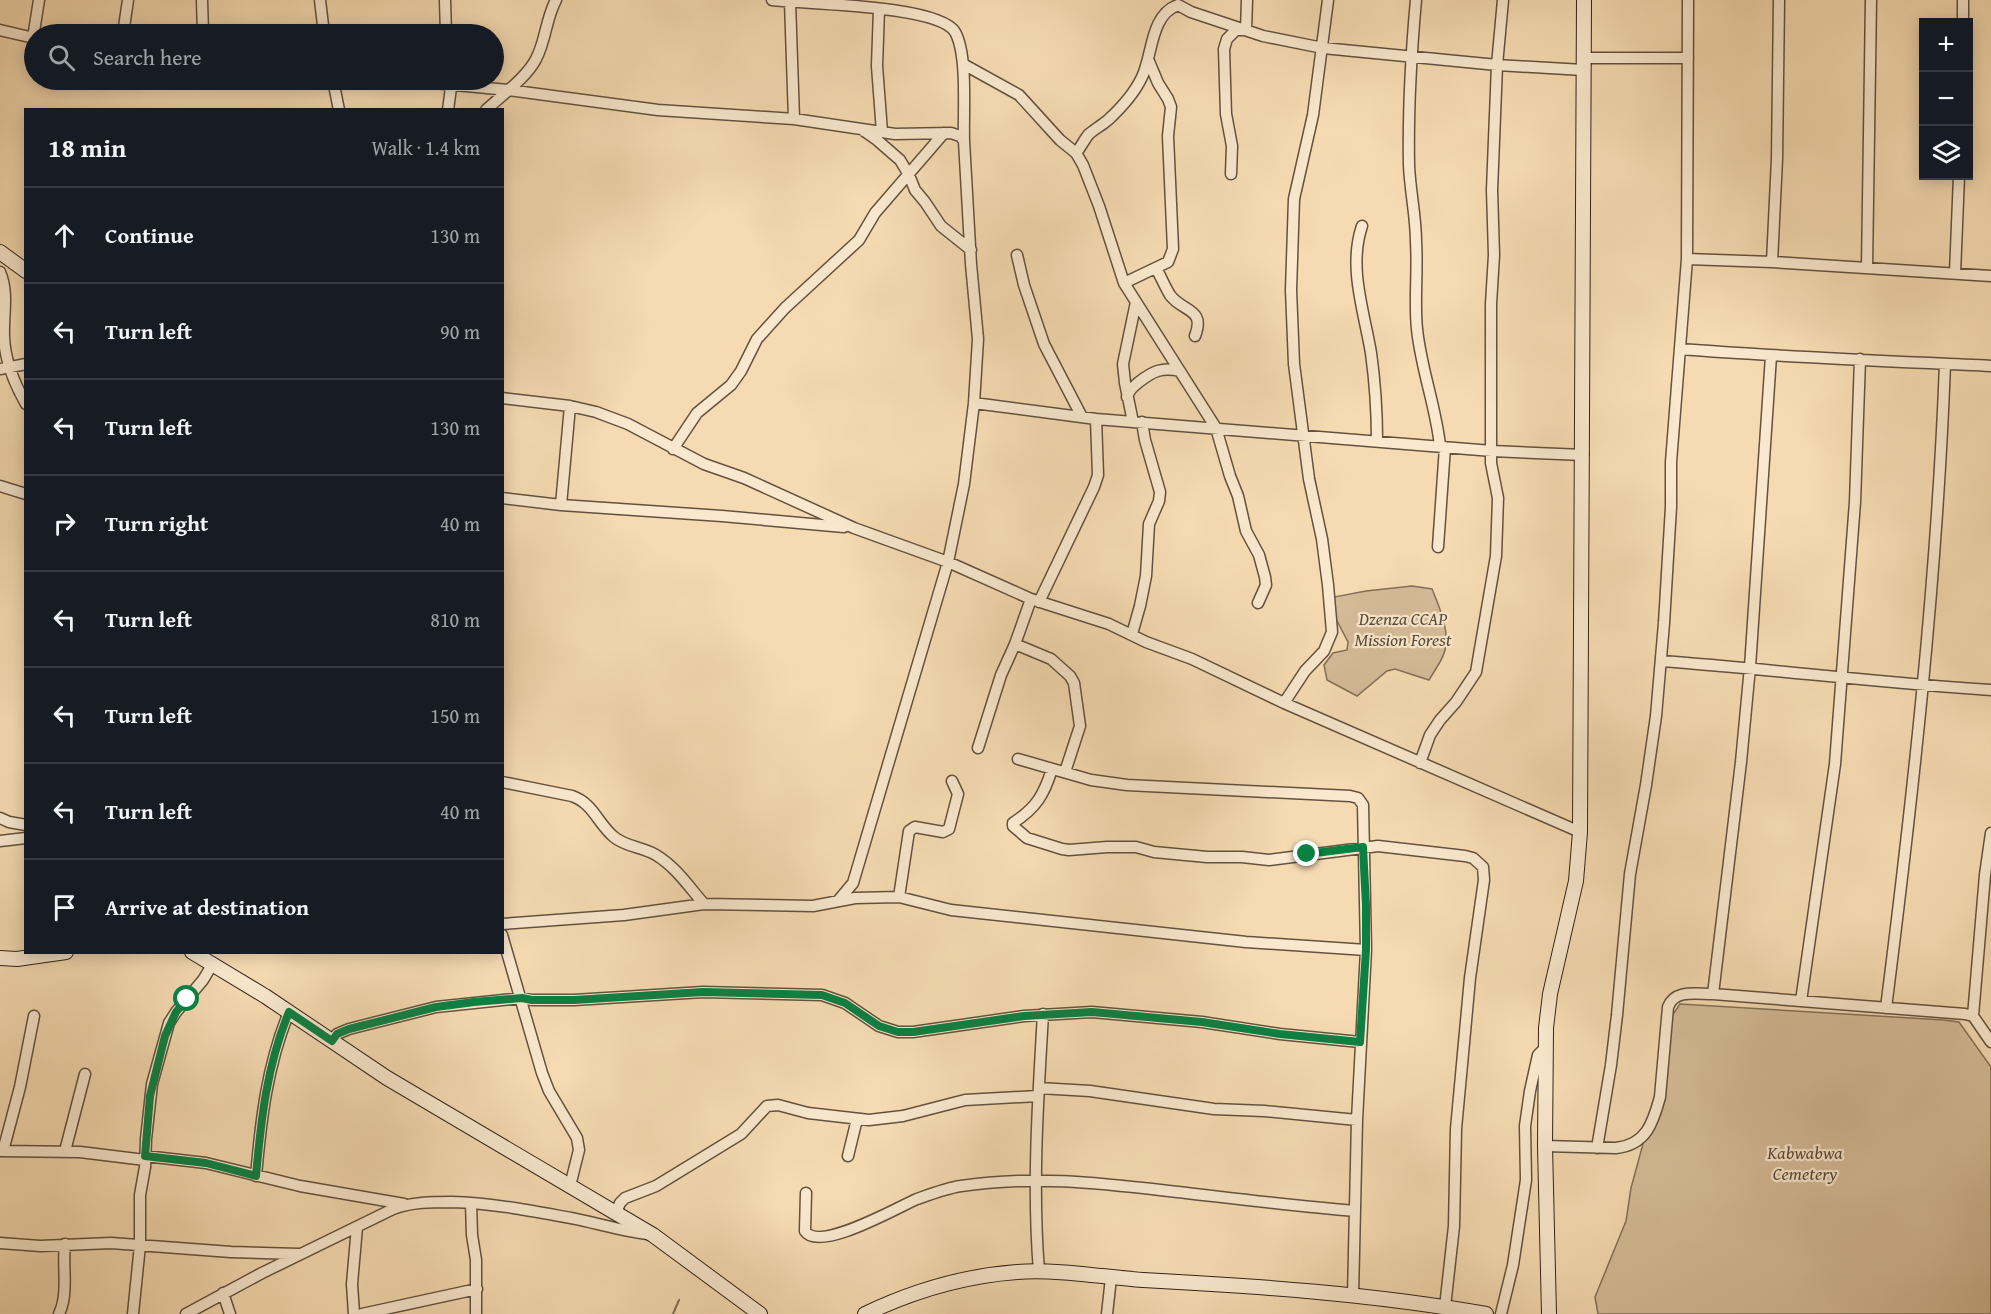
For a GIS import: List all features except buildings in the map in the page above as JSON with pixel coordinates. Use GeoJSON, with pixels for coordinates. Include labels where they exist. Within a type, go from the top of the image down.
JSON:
{"type":"FeatureCollection","features":[{"type":"Feature","properties":{"kind":"street"},"geometry":{"type":"LineString","coordinates":[[36,24],[39,0]]}},
{"type":"Feature","properties":{"kind":"street"},"geometry":{"type":"LineString","coordinates":[[124,24],[128,0]]}},
{"type":"Feature","properties":{"kind":"street"},"geometry":{"type":"LineString","coordinates":[[202,0],[203,24]]}},
{"type":"Feature","properties":{"kind":"street"},"geometry":{"type":"LineString","coordinates":[[320,0],[323,24]]}},
{"type":"Feature","properties":{"kind":"street"},"geometry":{"type":"LineString","coordinates":[[445,0],[446,24]]}},
{"type":"Feature","properties":{"kind":"street"},"geometry":{"type":"LineString","coordinates":[[488,108],[530,69],[536,59],[556,0]]}},
{"type":"Feature","properties":{"kind":"street"},"geometry":{"type":"LineString","coordinates":[[772,0],[837,4],[938,19],[954,29],[960,43],[963,64],[964,141],[978,333],[974,403],[964,484],[948,562],[853,883],[838,901]]}},
{"type":"Feature","properties":{"kind":"street"},"geometry":{"type":"LineString","coordinates":[[1246,30],[1247,0]]}},
{"type":"Feature","properties":{"kind":"street"},"geometry":{"type":"LineString","coordinates":[[1284,703],[1305,670],[1324,651],[1332,632],[1329,585],[1309,478],[1294,364],[1291,291],[1292,217],[1302,156],[1313,115],[1328,0]]}},
{"type":"Feature","properties":{"kind":"street"},"geometry":{"type":"LineString","coordinates":[[1416,0],[1411,56],[1409,165],[1416,242],[1417,331],[1443,447],[1438,547]]}},
{"type":"Feature","properties":{"kind":"street"},"geometry":{"type":"LineString","coordinates":[[1420,763],[1430,735],[1470,682],[1478,664],[1496,556],[1498,498],[1491,463],[1494,255],[1492,190],[1497,65],[1503,0]]}},
{"type":"Feature","properties":{"kind":"street"},"geometry":{"type":"LineString","coordinates":[[1549,1314],[1545,1048],[1550,994],[1576,881],[1580,832],[1584,0]]}},
{"type":"Feature","properties":{"kind":"street"},"geometry":{"type":"LineString","coordinates":[[1597,1148],[1605,1109],[1617,1015],[1627,896],[1655,727],[1661,660],[1670,519],[1671,462],[1687,259],[1688,0]]}},
{"type":"Feature","properties":{"kind":"street"},"geometry":{"type":"LineString","coordinates":[[1772,262],[1777,159],[1779,0]]}},
{"type":"Feature","properties":{"kind":"street"},"geometry":{"type":"LineString","coordinates":[[1866,268],[1871,0]]}},
{"type":"Feature","properties":{"kind":"street"},"geometry":{"type":"LineString","coordinates":[[1963,0],[1963,18]]}},
{"type":"Feature","properties":{"kind":"street"},"geometry":{"type":"LineString","coordinates":[[790,2],[794,119]]}},
{"type":"Feature","properties":{"kind":"street"},"geometry":{"type":"LineString","coordinates":[[1076,153],[1089,134],[1110,118],[1137,87],[1144,74],[1160,22],[1178,4],[1191,12],[1263,36],[1323,48],[1497,65],[1583,64],[1688,58]]}},
{"type":"Feature","properties":{"kind":"street"},"geometry":{"type":"LineString","coordinates":[[879,9],[878,66],[882,132]]}},
{"type":"Feature","properties":{"kind":"street"},"geometry":{"type":"LineString","coordinates":[[0,30],[24,36]]}},
{"type":"Feature","properties":{"kind":"street"},"geometry":{"type":"LineString","coordinates":[[1231,174],[1232,146],[1226,114],[1224,49],[1227,39],[1236,30],[1246,30]]}},
{"type":"Feature","properties":{"kind":"street"},"geometry":{"type":"LineString","coordinates":[[1124,283],[1168,262],[1173,249],[1168,136],[1171,107],[1148,59]]}},
{"type":"Feature","properties":{"kind":"street"},"geometry":{"type":"LineString","coordinates":[[963,64],[1018,95],[1060,140],[1076,153],[1083,165],[1124,283],[1216,428],[1246,531],[1259,555],[1266,577],[1266,585],[1258,603]]}},
{"type":"Feature","properties":{"kind":"street"},"geometry":{"type":"LineString","coordinates":[[504,89],[658,110],[794,119],[895,134],[956,134],[964,141]]}},
{"type":"Feature","properties":{"kind":"street"},"geometry":{"type":"LineString","coordinates":[[335,90],[339,108]]}},
{"type":"Feature","properties":{"kind":"street"},"geometry":{"type":"LineString","coordinates":[[448,108],[451,90]]}},
{"type":"Feature","properties":{"kind":"street"},"geometry":{"type":"LineString","coordinates":[[861,129],[900,160],[915,190],[941,225],[971,250]]}},
{"type":"Feature","properties":{"kind":"street"},"geometry":{"type":"LineString","coordinates":[[673,449],[697,413],[731,385],[741,371],[757,339],[785,308],[860,240],[875,213],[944,133]]}},
{"type":"Feature","properties":{"kind":"street"},"geometry":{"type":"LineString","coordinates":[[1955,273],[1959,180]]}},
{"type":"Feature","properties":{"kind":"street"},"geometry":{"type":"LineString","coordinates":[[1362,226],[1355,253],[1371,354],[1376,397],[1377,441]]}},
{"type":"Feature","properties":{"kind":"street"},"geometry":{"type":"LineString","coordinates":[[0,252],[24,270]]}},
{"type":"Feature","properties":{"kind":"street"},"geometry":{"type":"LineString","coordinates":[[1017,255],[1024,285],[1044,344],[1082,417]]}},
{"type":"Feature","properties":{"kind":"street"},"geometry":{"type":"LineString","coordinates":[[1687,259],[1991,276]]}},
{"type":"Feature","properties":{"kind":"street"},"geometry":{"type":"LineString","coordinates":[[1156,268],[1170,295],[1196,316],[1198,329],[1195,336]]}},
{"type":"Feature","properties":{"kind":"street"},"geometry":{"type":"LineString","coordinates":[[0,272],[6,293],[5,367],[24,401]]}},
{"type":"Feature","properties":{"kind":"street"},"geometry":{"type":"LineString","coordinates":[[1132,634],[1146,576],[1149,524],[1159,501],[1160,492],[1145,440],[1127,397],[1123,364],[1136,302]]}},
{"type":"Feature","properties":{"kind":"street"},"geometry":{"type":"LineString","coordinates":[[1680,349],[1771,356],[1860,358],[1991,366]]}},
{"type":"Feature","properties":{"kind":"street"},"geometry":{"type":"LineString","coordinates":[[1713,994],[1750,667],[1771,356]]}},
{"type":"Feature","properties":{"kind":"street"},"geometry":{"type":"LineString","coordinates":[[1801,1001],[1835,764],[1855,502],[1860,358]]}},
{"type":"Feature","properties":{"kind":"street"},"geometry":{"type":"LineString","coordinates":[[5,367],[24,364]]}},
{"type":"Feature","properties":{"kind":"street"},"geometry":{"type":"LineString","coordinates":[[1886,1008],[1902,885],[1922,685],[1942,441],[1945,364]]}},
{"type":"Feature","properties":{"kind":"street"},"geometry":{"type":"LineString","coordinates":[[1127,397],[1131,389],[1156,370],[1180,371]]}},
{"type":"Feature","properties":{"kind":"street"},"geometry":{"type":"LineString","coordinates":[[504,398],[570,406],[596,412],[628,424],[704,464],[744,478],[854,528],[948,562],[1035,600],[1109,624],[1146,642],[1219,670],[1284,703],[1580,832]]}},
{"type":"Feature","properties":{"kind":"street"},"geometry":{"type":"LineString","coordinates":[[974,403],[1096,419],[1492,451],[1583,455]]}},
{"type":"Feature","properties":{"kind":"street"},"geometry":{"type":"LineString","coordinates":[[561,505],[570,406]]}},
{"type":"Feature","properties":{"kind":"street"},"geometry":{"type":"LineString","coordinates":[[978,748],[1001,675],[1035,600],[1095,487],[1098,475],[1096,419]]}},
{"type":"Feature","properties":{"kind":"street"},"geometry":{"type":"LineString","coordinates":[[0,486],[24,493]]}},
{"type":"Feature","properties":{"kind":"street"},"geometry":{"type":"LineString","coordinates":[[504,498],[561,505],[854,528]]}},
{"type":"Feature","properties":{"kind":"street"},"geometry":{"type":"LineString","coordinates":[[1016,644],[1051,659],[1070,676],[1074,683],[1080,726],[1065,772]]}},
{"type":"Feature","properties":{"kind":"street"},"geometry":{"type":"LineString","coordinates":[[1661,660],[1991,690]]}},
{"type":"Feature","properties":{"kind":"street"},"geometry":{"type":"LineString","coordinates":[[1018,759],[1091,780],[1126,785],[1350,796],[1358,798],[1363,805],[1366,950],[1357,1120],[1353,1296]]}},
{"type":"Feature","properties":{"kind":"street"},"geometry":{"type":"LineString","coordinates":[[1052,769],[1041,797],[1030,811],[1013,823],[1013,826],[1027,838],[1062,849],[1136,847],[1154,852],[1269,860],[1378,846],[1465,856],[1479,862],[1484,873],[1470,978],[1456,1129],[1454,1310]]}},
{"type":"Feature","properties":{"kind":"street"},"geometry":{"type":"LineString","coordinates":[[504,782],[572,796],[581,800],[590,806],[612,836],[621,843],[653,853],[668,862],[704,904]]}},
{"type":"Feature","properties":{"kind":"street"},"geometry":{"type":"LineString","coordinates":[[899,897],[909,831],[915,827],[943,832],[949,829],[958,794],[952,782]]}},
{"type":"Feature","properties":{"kind":"street"},"geometry":{"type":"LineString","coordinates":[[0,818],[24,825]]}},
{"type":"Feature","properties":{"kind":"street"},"geometry":{"type":"LineString","coordinates":[[1991,833],[1974,1016],[1991,1042]]}},
{"type":"Feature","properties":{"kind":"street"},"geometry":{"type":"LineString","coordinates":[[0,841],[24,838]]}},
{"type":"Feature","properties":{"kind":"street"},"geometry":{"type":"LineString","coordinates":[[504,924],[624,915],[704,904],[813,906],[855,898],[899,897],[951,910],[1246,942],[1366,950]]}},
{"type":"Feature","properties":{"kind":"street"},"geometry":{"type":"LineString","coordinates":[[504,941],[546,1082],[559,1110],[577,1138],[579,1150],[570,1186]]}},
{"type":"Feature","properties":{"kind":"street"},"geometry":{"type":"LineString","coordinates":[[0,958],[17,959],[52,954]]}},
{"type":"Feature","properties":{"kind":"street"},"geometry":{"type":"LineString","coordinates":[[195,954],[289,1012],[387,1078],[653,1235],[760,1314]]}},
{"type":"Feature","properties":{"kind":"street"},"geometry":{"type":"LineString","coordinates":[[133,1314],[140,1245],[140,1195],[150,1096],[169,1023],[212,965]]}},
{"type":"Feature","properties":{"kind":"street"},"geometry":{"type":"LineString","coordinates":[[332,1041],[337,1034],[349,1029],[436,1007],[522,998],[574,1000],[703,992],[822,995],[845,1003],[879,1026],[907,1032],[1043,1014],[1092,1012],[1202,1022],[1280,1034],[1360,1042]]}},
{"type":"Feature","properties":{"kind":"street"},"geometry":{"type":"LineString","coordinates":[[1545,1146],[1626,1147],[1637,1142],[1646,1132],[1660,1097],[1668,1007],[1678,995],[1713,994],[1974,1016]]}},
{"type":"Feature","properties":{"kind":"street"},"geometry":{"type":"LineString","coordinates":[[256,1176],[260,1124],[272,1059],[289,1012]]}},
{"type":"Feature","properties":{"kind":"street"},"geometry":{"type":"LineString","coordinates":[[1039,1271],[1035,1225],[1038,1092],[1043,1014]]}},
{"type":"Feature","properties":{"kind":"street"},"geometry":{"type":"LineString","coordinates":[[34,1016],[20,1087],[1,1151],[64,1151],[206,1163],[300,1186],[407,1204],[471,1203],[509,1206],[653,1235]]}},
{"type":"Feature","properties":{"kind":"street"},"geometry":{"type":"LineString","coordinates":[[1501,1314],[1513,1265],[1526,1180],[1525,1126],[1530,1091],[1538,1055],[1545,1048]]}},
{"type":"Feature","properties":{"kind":"street"},"geometry":{"type":"LineString","coordinates":[[64,1151],[85,1074]]}},
{"type":"Feature","properties":{"kind":"street"},"geometry":{"type":"LineString","coordinates":[[616,1213],[625,1198],[656,1186],[741,1134],[766,1106],[778,1105],[792,1110],[869,1120],[903,1116],[965,1100],[1038,1092],[1090,1091],[1214,1109],[1264,1111],[1357,1120]]}},
{"type":"Feature","properties":{"kind":"street"},"geometry":{"type":"LineString","coordinates":[[848,1156],[857,1119]]}},
{"type":"Feature","properties":{"kind":"street"},"geometry":{"type":"LineString","coordinates":[[806,1193],[805,1231],[812,1236],[832,1234],[861,1226],[918,1198],[957,1186],[988,1182],[1036,1180],[1100,1183],[1355,1211]]}},
{"type":"Feature","properties":{"kind":"street"},"geometry":{"type":"LineString","coordinates":[[471,1203],[472,1235],[476,1260],[476,1314]]}},
{"type":"Feature","properties":{"kind":"street"},"geometry":{"type":"LineString","coordinates":[[186,1314],[223,1293],[407,1204]]}},
{"type":"Feature","properties":{"kind":"street"},"geometry":{"type":"LineString","coordinates":[[354,1314],[352,1284],[357,1227]]}},
{"type":"Feature","properties":{"kind":"street"},"geometry":{"type":"LineString","coordinates":[[0,1243],[40,1246],[111,1242],[231,1252],[302,1254]]}},
{"type":"Feature","properties":{"kind":"street"},"geometry":{"type":"LineString","coordinates":[[59,1314],[64,1291],[65,1244]]}},
{"type":"Feature","properties":{"kind":"street"},"geometry":{"type":"LineString","coordinates":[[865,1314],[906,1295],[934,1286],[992,1275],[1039,1271],[1111,1278],[1244,1285],[1353,1296],[1486,1314]]}},
{"type":"Feature","properties":{"kind":"street"},"geometry":{"type":"LineString","coordinates":[[1107,1314],[1111,1278]]}},
{"type":"Feature","properties":{"kind":"street"},"geometry":{"type":"LineString","coordinates":[[362,1314],[477,1289]]}},
{"type":"Feature","properties":{"kind":"street"},"geometry":{"type":"LineString","coordinates":[[223,1293],[230,1314]]}},
{"type":"Feature","properties":{"kind":"green space","name":"Dzenza CCAP Mission Forest"},"geometry":{"type":"Polygon","coordinates":[[[1412,586],[1432,589],[1445,627],[1444,654],[1429,680],[1395,669],[1387,671],[1357,696],[1327,680],[1324,665],[1333,653],[1347,650],[1348,642],[1335,617],[1334,597],[1412,586]]]}},
{"type":"Feature","properties":{"kind":"green space","name":"Kabwabwa Cemetery"},"geometry":{"type":"Polygon","coordinates":[[[1680,1004],[1959,1022],[1991,1067],[1991,1314],[1598,1314],[1595,1297],[1626,1221],[1631,1188],[1644,1140],[1661,1114],[1667,1078],[1668,1022],[1680,1004]]]}},
{"type":"Feature","properties":{"kind":"waterway"},"geometry":{"type":"LineString","coordinates":[[673,1314],[679,1300]]}},
{"type":"Feature","properties":{"kind":"route"},"geometry":{"type":"LineString","coordinates":[[187,999],[169,1023],[152,1084],[145,1156],[206,1163],[256,1176],[260,1124],[272,1059],[289,1012],[332,1041],[337,1034],[349,1029],[436,1007],[474,1002],[522,998],[574,1000],[703,992],[762,993],[822,995],[845,1003],[879,1026],[898,1032],[913,1032],[1024,1016],[1092,1012],[1202,1022],[1280,1034],[1360,1042],[1366,950],[1363,847],[1307,854]]}}]}
